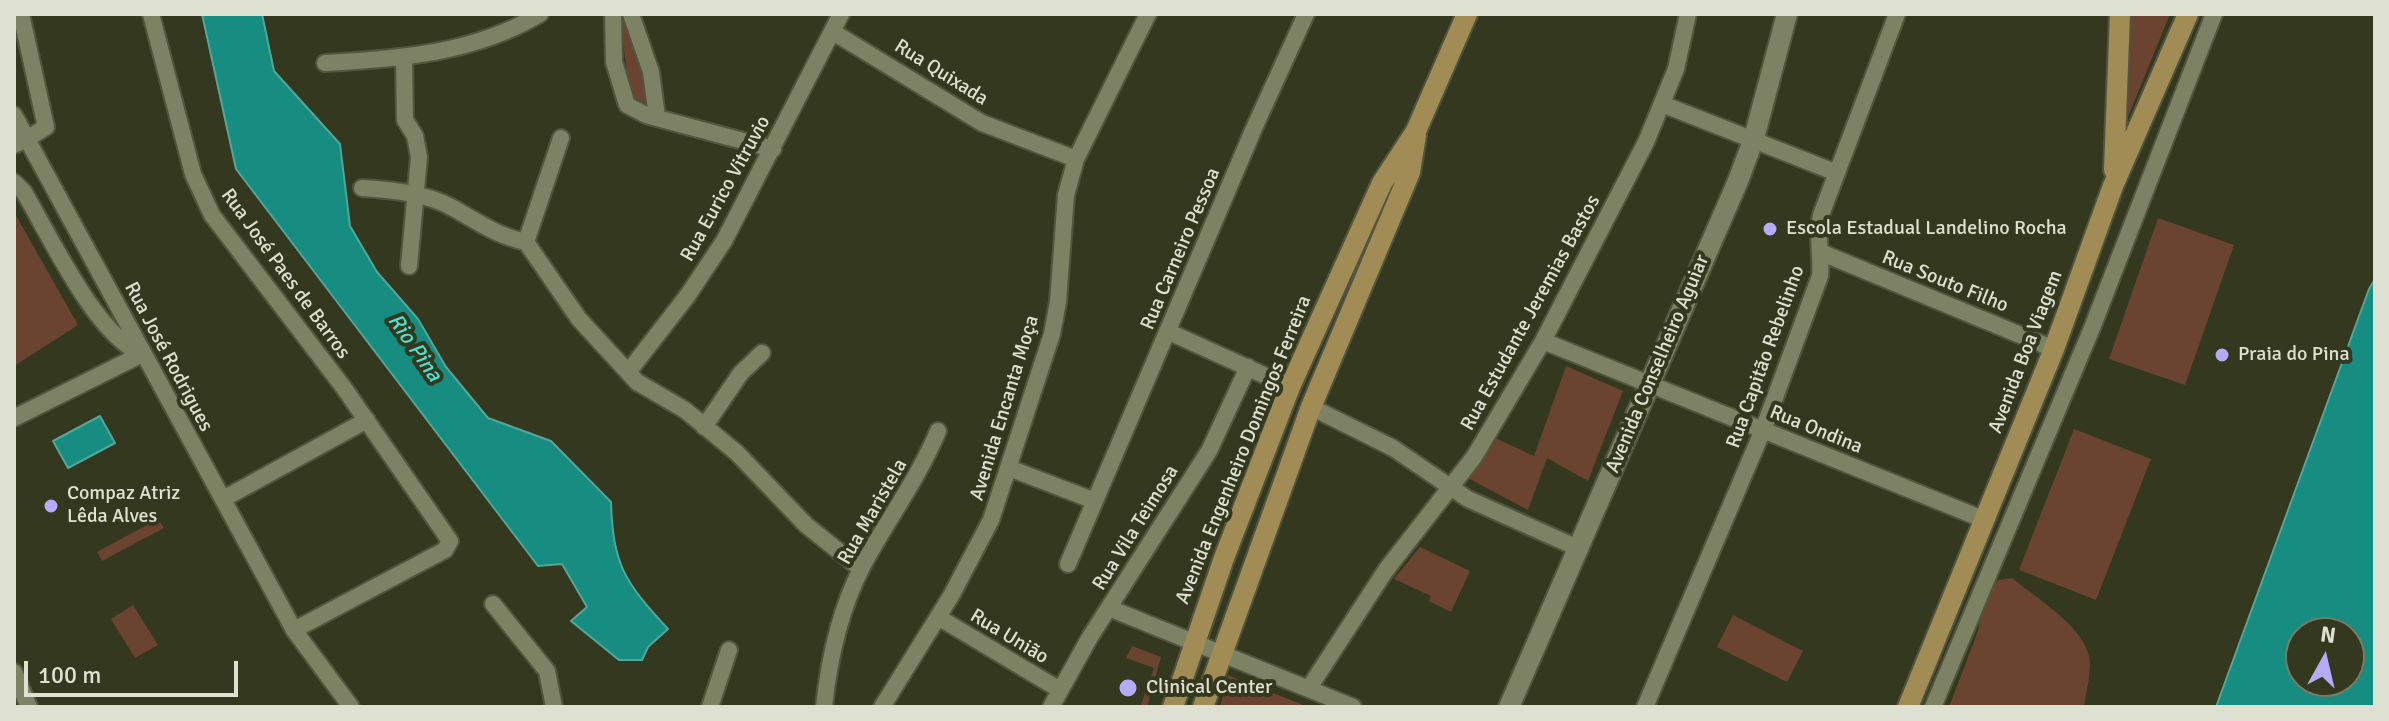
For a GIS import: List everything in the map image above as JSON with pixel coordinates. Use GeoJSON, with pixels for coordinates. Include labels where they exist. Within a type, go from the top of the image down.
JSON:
{"type":"FeatureCollection","features":[{"type":"Feature","properties":{"kind":"main road","name":"Avenida Engenheiro Domingos Ferreira"},"geometry":{"type":"LineString","coordinates":[[1173,707],[1193,642],[1290,387],[1382,183],[1416,131],[1467,14]]}},
{"type":"Feature","properties":{"kind":"main road","name":"Avenida Conselheiro Aguiar"},"geometry":{"type":"LineString","coordinates":[[1509,707],[1580,549],[1754,138],[1787,14]]}},
{"type":"Feature","properties":{"kind":"main road"},"geometry":{"type":"LineString","coordinates":[[2113,186],[2120,14]]}},
{"type":"Feature","properties":{"kind":"main road","name":"Avenida Boa Viagem"},"geometry":{"type":"LineString","coordinates":[[1908,707],[2054,349],[2113,186],[2188,14]]}},
{"type":"Feature","properties":{"kind":"main road","name":"Avenida Engenheiro Domingos Ferreira"},"geometry":{"type":"LineString","coordinates":[[1203,707],[1311,407],[1406,182],[1416,131]]}},
{"type":"Feature","properties":{"kind":"street"},"geometry":{"type":"LineString","coordinates":[[21,14],[46,127],[21,142]]}},
{"type":"Feature","properties":{"kind":"street","name":"Rua José Paes de Barros"},"geometry":{"type":"LineString","coordinates":[[151,14],[193,174],[212,215],[367,420],[446,529],[450,541],[445,550],[294,630]]}},
{"type":"Feature","properties":{"kind":"street"},"geometry":{"type":"LineString","coordinates":[[325,63],[404,58],[501,34],[540,14]]}},
{"type":"Feature","properties":{"kind":"street","name":"Rua Eurico Vitruvio"},"geometry":{"type":"LineString","coordinates":[[629,371],[688,295],[724,241],[841,14]]}},
{"type":"Feature","properties":{"kind":"street","name":"Rua Carneiro Pessoa"},"geometry":{"type":"LineString","coordinates":[[1068,564],[1306,14]]}},
{"type":"Feature","properties":{"kind":"street","name":"Rua Estudante Jeremias Bastos"},"geometry":{"type":"LineString","coordinates":[[1309,688],[1386,570],[1474,457],[1543,341],[1585,266],[1662,104],[1676,69],[1688,14]]}},
{"type":"Feature","properties":{"kind":"street","name":"Rua Capitão Rebelinho"},"geometry":{"type":"LineString","coordinates":[[1645,707],[1763,430],[1820,276],[1817,230],[1897,14]]}},
{"type":"Feature","properties":{"kind":"street"},"geometry":{"type":"LineString","coordinates":[[1933,707],[2092,328],[2214,14]]}},
{"type":"Feature","properties":{"kind":"street"},"geometry":{"type":"LineString","coordinates":[[657,117],[651,72],[632,15],[613,17],[614,62],[624,100],[633,110],[657,117],[773,149]]}},
{"type":"Feature","properties":{"kind":"street","name":"Avenida Encanta Moça"},"geometry":{"type":"LineString","coordinates":[[882,707],[938,617],[991,520],[1052,334],[1058,302],[1066,195],[1076,159],[1142,18]]}},
{"type":"Feature","properties":{"kind":"street","name":"Rua Quixada"},"geometry":{"type":"LineString","coordinates":[[833,32],[962,112],[1076,159]]}},
{"type":"Feature","properties":{"kind":"street"},"geometry":{"type":"LineString","coordinates":[[404,58],[405,120],[415,136],[419,157],[409,266]]}},
{"type":"Feature","properties":{"kind":"street"},"geometry":{"type":"LineString","coordinates":[[1662,104],[1837,173]]}},
{"type":"Feature","properties":{"kind":"street","name":"Rua José Rodrigues"},"geometry":{"type":"LineString","coordinates":[[14,115],[21,142],[294,630],[351,707]]}},
{"type":"Feature","properties":{"kind":"street"},"geometry":{"type":"LineString","coordinates":[[526,242],[561,138]]}},
{"type":"Feature","properties":{"kind":"street"},"geometry":{"type":"LineString","coordinates":[[14,182],[24,192],[100,320],[128,348],[142,354]]}},
{"type":"Feature","properties":{"kind":"street"},"geometry":{"type":"LineString","coordinates":[[362,188],[417,195],[451,206],[494,233],[526,242],[603,348],[637,382],[685,410],[737,453],[834,550],[861,569]]}},
{"type":"Feature","properties":{"kind":"street","name":"Rua Souto Filho"},"geometry":{"type":"LineString","coordinates":[[1820,252],[2054,349]]}},
{"type":"Feature","properties":{"kind":"street"},"geometry":{"type":"LineString","coordinates":[[1167,331],[1290,387]]}},
{"type":"Feature","properties":{"kind":"street","name":"Rua Ondina"},"geometry":{"type":"LineString","coordinates":[[1543,341],[1985,520]]}},
{"type":"Feature","properties":{"kind":"street"},"geometry":{"type":"LineString","coordinates":[[704,427],[741,373],[762,353]]}},
{"type":"Feature","properties":{"kind":"street"},"geometry":{"type":"LineString","coordinates":[[14,418],[142,354]]}},
{"type":"Feature","properties":{"kind":"street","name":"Rua Vila Teimosa"},"geometry":{"type":"LineString","coordinates":[[1051,707],[1109,608],[1209,451],[1248,367]]}},
{"type":"Feature","properties":{"kind":"street"},"geometry":{"type":"LineString","coordinates":[[1311,407],[1380,440],[1448,487],[1580,549]]}},
{"type":"Feature","properties":{"kind":"street"},"geometry":{"type":"LineString","coordinates":[[223,499],[367,420]]}},
{"type":"Feature","properties":{"kind":"street","name":"Rua Maristela"},"geometry":{"type":"LineString","coordinates":[[824,707],[831,656],[861,569],[925,464],[938,431]]}},
{"type":"Feature","properties":{"kind":"street"},"geometry":{"type":"LineString","coordinates":[[1009,468],[1095,501]]}},
{"type":"Feature","properties":{"kind":"street"},"geometry":{"type":"LineString","coordinates":[[493,604],[547,671],[554,707]]}},
{"type":"Feature","properties":{"kind":"street"},"geometry":{"type":"LineString","coordinates":[[1109,608],[1353,707]]}},
{"type":"Feature","properties":{"kind":"street","name":"Rua União"},"geometry":{"type":"LineString","coordinates":[[938,617],[1060,690]]}},
{"type":"Feature","properties":{"kind":"street"},"geometry":{"type":"LineString","coordinates":[[710,707],[729,650]]}},
{"type":"Feature","properties":{"kind":"street"},"geometry":{"type":"LineString","coordinates":[[14,672],[29,707]]}},
{"type":"Feature","properties":{"kind":"shaded area"},"geometry":{"type":"Polygon","coordinates":[[[619,14],[626,14],[642,58],[646,103],[634,100],[630,93],[619,14]]]}},
{"type":"Feature","properties":{"kind":"shaded area"},"geometry":{"type":"Polygon","coordinates":[[[2129,14],[2170,14],[2119,139],[2129,14]]]}},
{"type":"Feature","properties":{"kind":"shaded area"},"geometry":{"type":"Polygon","coordinates":[[[14,212],[78,325],[14,366],[14,212]]]}},
{"type":"Feature","properties":{"kind":"shaded area"},"geometry":{"type":"Polygon","coordinates":[[[2158,218],[2234,245],[2185,385],[2109,359],[2158,218]]]}},
{"type":"Feature","properties":{"kind":"shaded area"},"geometry":{"type":"Polygon","coordinates":[[[1566,366],[1623,391],[1588,481],[1547,458],[1528,510],[1466,477],[1495,438],[1534,456],[1566,366]]]}},
{"type":"Feature","properties":{"kind":"shaded area"},"geometry":{"type":"Polygon","coordinates":[[[2074,429],[2151,459],[2096,600],[2019,570],[2074,429]]]}},
{"type":"Feature","properties":{"kind":"shaded area"},"geometry":{"type":"Polygon","coordinates":[[[158,519],[164,528],[102,561],[97,552],[158,519]]]}},
{"type":"Feature","properties":{"kind":"shaded area"},"geometry":{"type":"Polygon","coordinates":[[[1420,547],[1470,571],[1451,612],[1429,601],[1431,596],[1394,579],[1420,547]]]}},
{"type":"Feature","properties":{"kind":"shaded area"},"geometry":{"type":"Polygon","coordinates":[[[2012,578],[2060,615],[2081,638],[2090,663],[2084,707],[1949,707],[1978,631],[1986,591],[1998,580],[2012,578]]]}},
{"type":"Feature","properties":{"kind":"shaded area"},"geometry":{"type":"Polygon","coordinates":[[[133,605],[158,645],[135,658],[111,619],[133,605]]]}},
{"type":"Feature","properties":{"kind":"shaded area"},"geometry":{"type":"Polygon","coordinates":[[[1733,615],[1803,651],[1787,682],[1717,647],[1733,615]]]}},
{"type":"Feature","properties":{"kind":"shaded area"},"geometry":{"type":"Polygon","coordinates":[[[1132,646],[1161,657],[1147,707],[1140,707],[1154,668],[1126,658],[1132,646]]]}},
{"type":"Feature","properties":{"kind":"shaded area"},"geometry":{"type":"Polygon","coordinates":[[[1228,675],[1301,704],[1301,707],[1220,707],[1228,675]]]}},
{"type":"Feature","properties":{"kind":"water","name":"Rio Pina"},"geometry":{"type":"Polygon","coordinates":[[[202,14],[262,14],[274,71],[340,144],[350,226],[377,272],[418,319],[446,367],[488,418],[551,441],[611,502],[615,542],[624,572],[641,598],[668,629],[648,647],[642,660],[619,660],[571,621],[587,607],[562,564],[538,566],[236,169],[202,14]]]}},
{"type":"Feature","properties":{"kind":"water"},"geometry":{"type":"Polygon","coordinates":[[[2375,279],[2375,707],[2216,707],[2369,289],[2375,279]]]}},
{"type":"Feature","properties":{"kind":"water"},"geometry":{"type":"Polygon","coordinates":[[[100,416],[115,443],[68,468],[53,441],[100,416]]]}},
{"type":"Feature","properties":{"kind":"place","name":"Escola Estadual Landelino Rocha"},"geometry":{"type":"Point","coordinates":[1770,229]}},
{"type":"Feature","properties":{"kind":"place","name":"Praia do Pina"},"geometry":{"type":"Point","coordinates":[2222,355]}},
{"type":"Feature","properties":{"kind":"place","name":"Compaz Atriz Lêda Alves"},"geometry":{"type":"Point","coordinates":[51,506]}},
{"type":"Feature","properties":{"kind":"place","name":"Clinical Center"},"geometry":{"type":"Point","coordinates":[1128,688]}}]}
